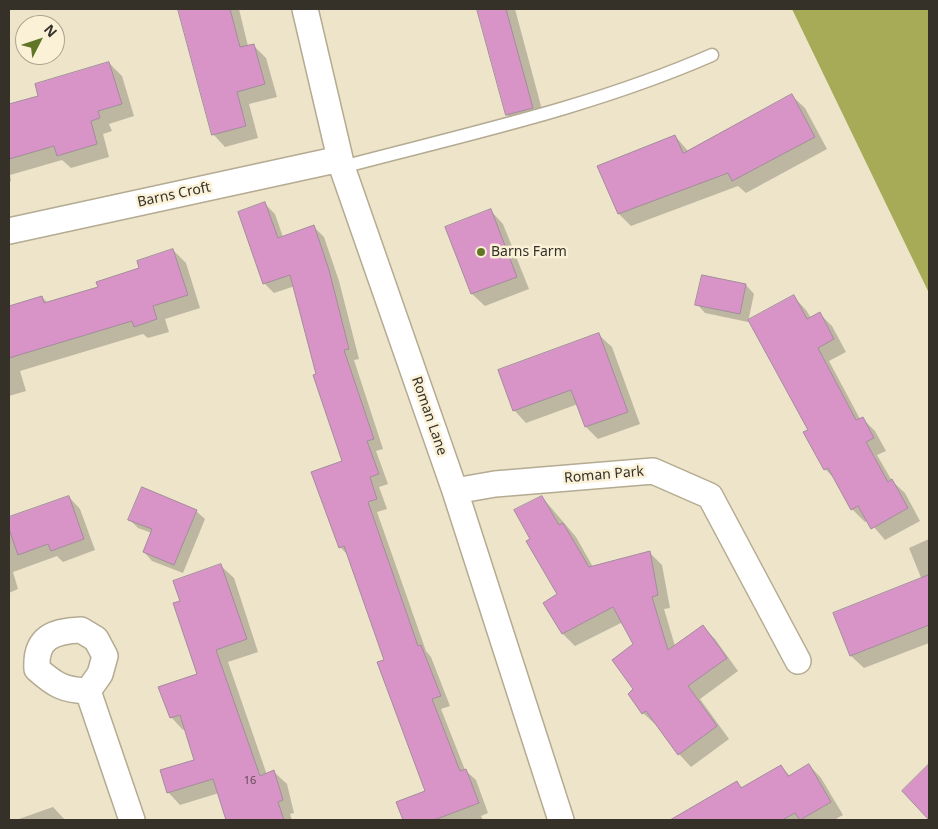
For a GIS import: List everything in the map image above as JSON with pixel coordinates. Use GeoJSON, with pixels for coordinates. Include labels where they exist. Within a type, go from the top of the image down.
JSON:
{"type":"FeatureCollection","features":[{"type":"Feature","properties":{"kind":"street","name":"Roman Lane"},"geometry":{"type":"LineString","coordinates":[[306,9],[341,163],[455,490],[561,820]]}},
{"type":"Feature","properties":{"kind":"street","name":"Barns Croft"},"geometry":{"type":"LineString","coordinates":[[9,231],[341,163]]}},
{"type":"Feature","properties":{"kind":"street","name":"Roman Park"},"geometry":{"type":"LineString","coordinates":[[455,490],[494,484],[653,471],[710,496],[798,661]]}},
{"type":"Feature","properties":{"kind":"street"},"geometry":{"type":"LineString","coordinates":[[88,691],[132,820]]}},
{"type":"Feature","properties":{"kind":"lane"},"geometry":{"type":"LineString","coordinates":[[341,163],[590,102],[674,72],[712,55]]}},
{"type":"Feature","properties":{"kind":"green space"},"geometry":{"type":"Polygon","coordinates":[[[792,9],[929,9],[929,293],[792,9]]]}},
{"type":"Feature","properties":{"kind":"building"},"geometry":{"type":"Polygon","coordinates":[[[178,9],[230,9],[240,47],[254,44],[265,84],[237,92],[246,126],[212,135],[178,9]]]}},
{"type":"Feature","properties":{"kind":"building"},"geometry":{"type":"Polygon","coordinates":[[[477,9],[506,9],[533,108],[506,115],[477,9]]]}},
{"type":"Feature","properties":{"kind":"building"},"geometry":{"type":"Polygon","coordinates":[[[109,62],[122,104],[98,111],[100,118],[91,121],[97,144],[57,156],[54,146],[9,159],[9,104],[38,96],[35,84],[109,62]]]}},
{"type":"Feature","properties":{"kind":"building"},"geometry":{"type":"Polygon","coordinates":[[[792,94],[815,137],[732,181],[728,173],[618,214],[597,166],[675,135],[683,153],[792,94]]]}},
{"type":"Feature","properties":{"kind":"building"},"geometry":{"type":"Polygon","coordinates":[[[265,202],[278,238],[314,225],[329,270],[349,349],[344,350],[374,439],[367,441],[379,474],[370,477],[377,499],[368,502],[418,646],[421,645],[441,696],[432,699],[460,771],[466,769],[479,803],[434,820],[403,820],[396,802],[425,791],[377,662],[384,660],[344,546],[339,548],[311,472],[342,461],[313,375],[316,374],[290,275],[263,284],[238,212],[265,202]]]}},
{"type":"Feature","properties":{"kind":"building","name":"Barns Farm"},"geometry":{"type":"Polygon","coordinates":[[[491,209],[517,277],[471,294],[445,227],[491,209]]]}},
{"type":"Feature","properties":{"kind":"building"},"geometry":{"type":"Polygon","coordinates":[[[173,249],[188,295],[153,306],[157,319],[134,327],[132,321],[9,358],[9,306],[42,296],[44,303],[98,287],[96,282],[139,268],[137,261],[173,249]]]}},
{"type":"Feature","properties":{"kind":"building"},"geometry":{"type":"Polygon","coordinates":[[[702,275],[746,284],[740,314],[695,305],[702,275]]]}},
{"type":"Feature","properties":{"kind":"building"},"geometry":{"type":"Polygon","coordinates":[[[794,295],[807,319],[820,312],[834,339],[818,348],[856,420],[863,417],[874,438],[866,442],[888,482],[892,479],[908,508],[871,529],[858,506],[851,510],[828,468],[824,470],[803,432],[808,430],[748,320],[794,295]]]}},
{"type":"Feature","properties":{"kind":"building"},"geometry":{"type":"Polygon","coordinates":[[[599,333],[628,412],[585,427],[571,390],[513,411],[498,370],[599,333]]]}},
{"type":"Feature","properties":{"kind":"building"},"geometry":{"type":"Polygon","coordinates":[[[142,487],[197,510],[174,565],[143,552],[152,529],[128,520],[142,487]]]}},
{"type":"Feature","properties":{"kind":"building"},"geometry":{"type":"Polygon","coordinates":[[[69,496],[84,539],[51,551],[48,544],[18,555],[9,529],[9,517],[69,496]]]}},
{"type":"Feature","properties":{"kind":"building"},"geometry":{"type":"Polygon","coordinates":[[[542,496],[559,525],[563,523],[589,567],[650,551],[658,595],[652,597],[668,650],[703,625],[727,658],[688,686],[717,726],[678,755],[646,711],[642,714],[628,694],[633,689],[612,660],[633,644],[613,607],[562,634],[543,603],[557,594],[526,541],[530,539],[514,510],[542,496]]]}},
{"type":"Feature","properties":{"kind":"building"},"geometry":{"type":"Polygon","coordinates":[[[221,564],[247,639],[216,650],[260,776],[274,770],[283,800],[278,802],[284,820],[226,820],[213,779],[167,793],[160,770],[194,760],[180,715],[170,718],[158,687],[197,674],[173,603],[180,601],[173,581],[221,564]]]}},
{"type":"Feature","properties":{"kind":"building"},"geometry":{"type":"Polygon","coordinates":[[[929,575],[929,625],[850,656],[833,613],[929,575]]]}},
{"type":"Feature","properties":{"kind":"building"},"geometry":{"type":"Polygon","coordinates":[[[809,764],[831,802],[800,820],[795,813],[782,820],[670,820],[737,781],[741,788],[781,765],[788,776],[809,764]]]}},
{"type":"Feature","properties":{"kind":"building"},"geometry":{"type":"Polygon","coordinates":[[[929,764],[929,820],[902,791],[929,764]]]}},
{"type":"Feature","properties":{"kind":"place","name":"Barns Farm"},"geometry":{"type":"Point","coordinates":[481,252]}}]}
